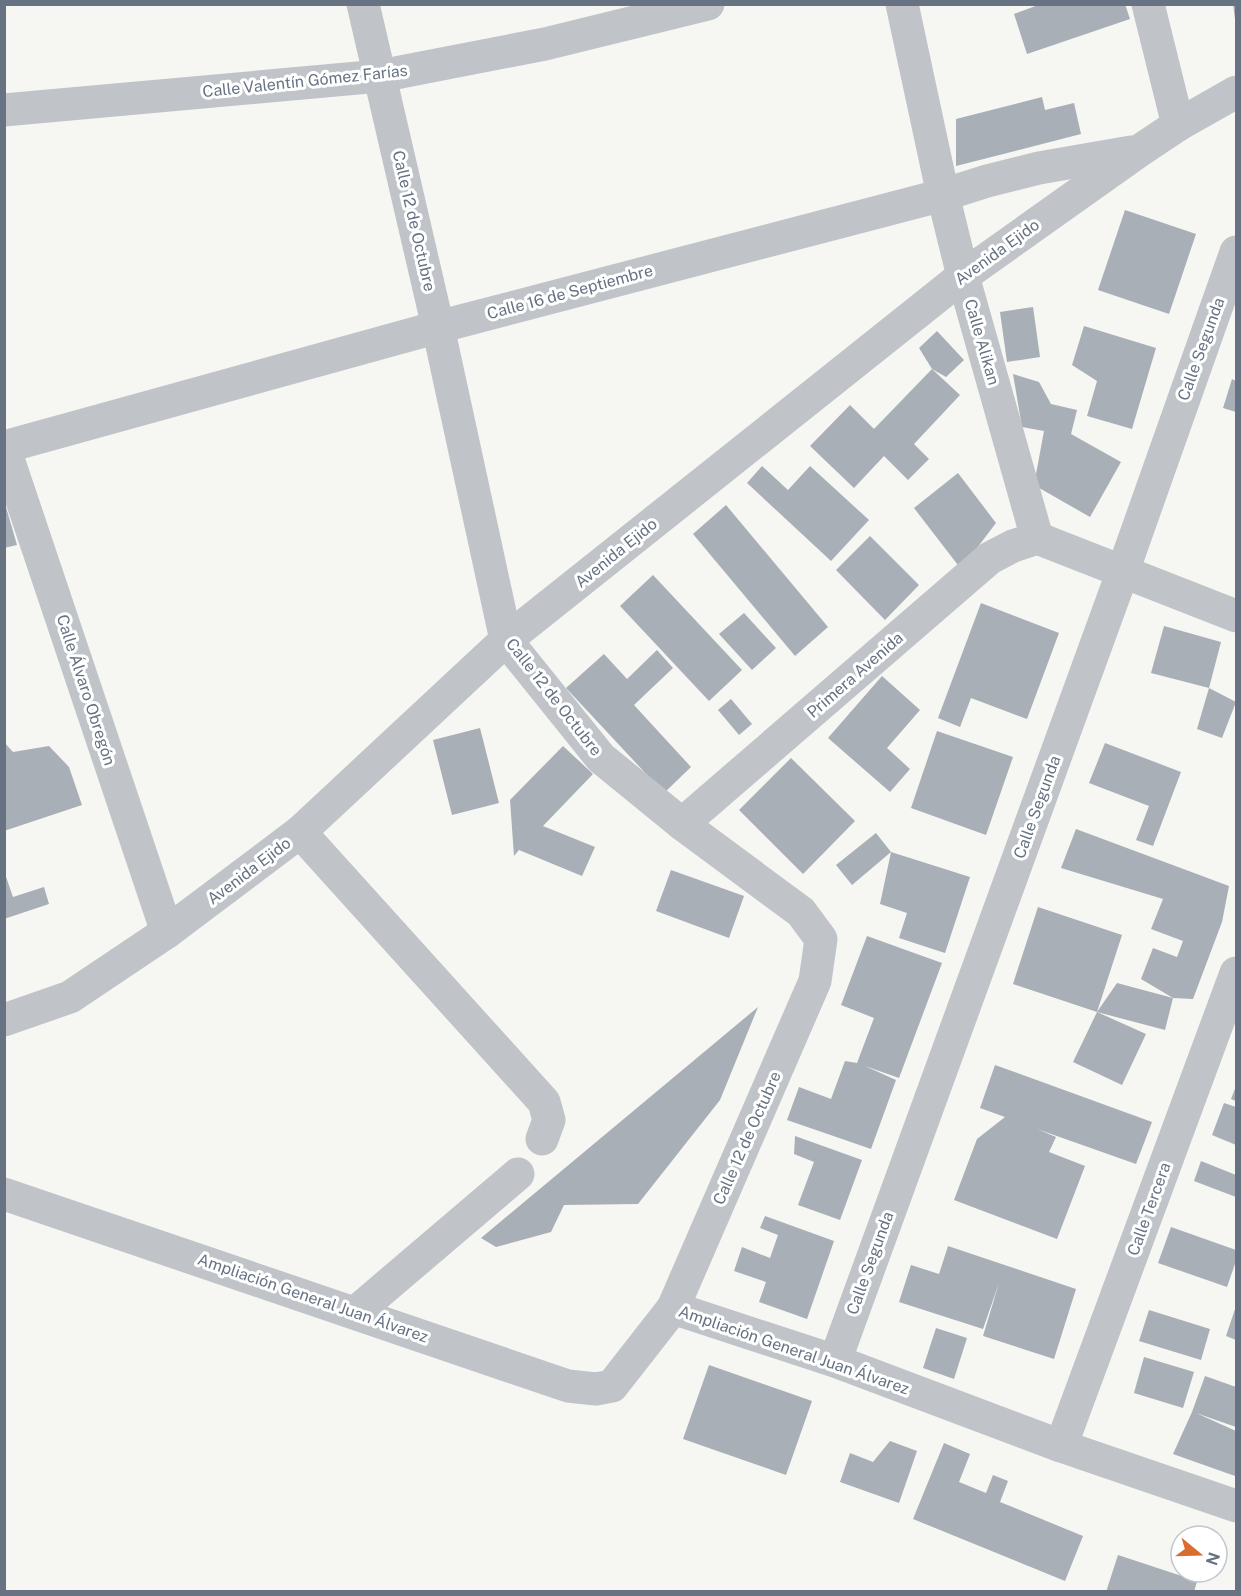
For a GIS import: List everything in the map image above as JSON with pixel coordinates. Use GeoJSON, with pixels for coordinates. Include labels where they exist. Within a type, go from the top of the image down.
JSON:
{"type":"FeatureCollection","features":[{"type":"Feature","properties":{"kind":"street","name":"Calle 12 de Octubre"},"geometry":{"type":"LineString","coordinates":[[363,4],[438,327],[506,640],[601,758],[682,824],[801,912],[821,939],[815,981],[673,1308]]}},
{"type":"Feature","properties":{"kind":"street","name":"Calle Valentín Gómez Farías"},"geometry":{"type":"LineString","coordinates":[[4,110],[380,76],[546,44],[708,4]]}},
{"type":"Feature","properties":{"kind":"street","name":"Calle Alikan"},"geometry":{"type":"LineString","coordinates":[[902,4],[963,276],[1037,538]]}},
{"type":"Feature","properties":{"kind":"street"},"geometry":{"type":"LineString","coordinates":[[1148,4],[1178,125]]}},
{"type":"Feature","properties":{"kind":"street","name":"Avenida Ejido"},"geometry":{"type":"LineString","coordinates":[[4,1020],[70,997],[167,932],[300,832],[506,640],[963,276],[1139,151],[1178,125],[1236,92]]}},
{"type":"Feature","properties":{"kind":"street","name":"Calle 16 de Septiembre"},"geometry":{"type":"LineString","coordinates":[[4,447],[438,327],[943,195],[987,181],[1039,168],[1139,151]]}},
{"type":"Feature","properties":{"kind":"street","name":"Calle Segunda"},"geometry":{"type":"LineString","coordinates":[[835,1360],[1123,571],[1236,252]]}},
{"type":"Feature","properties":{"kind":"street","name":"Calle Álvaro Obregón"},"geometry":{"type":"LineString","coordinates":[[4,447],[167,932]]}},
{"type":"Feature","properties":{"kind":"street"},"geometry":{"type":"LineString","coordinates":[[1037,538],[1236,616]]}},
{"type":"Feature","properties":{"kind":"street","name":"Primera Avenida"},"geometry":{"type":"LineString","coordinates":[[682,824],[990,558],[1013,546],[1037,538]]}},
{"type":"Feature","properties":{"kind":"street"},"geometry":{"type":"LineString","coordinates":[[300,832],[544,1102],[549,1120],[542,1139]]}},
{"type":"Feature","properties":{"kind":"street","name":"Calle Tercera"},"geometry":{"type":"LineString","coordinates":[[1061,1446],[1236,973]]}},
{"type":"Feature","properties":{"kind":"street"},"geometry":{"type":"LineString","coordinates":[[356,1312],[518,1174]]}},
{"type":"Feature","properties":{"kind":"street","name":"Ampliación General Juan Álvarez"},"geometry":{"type":"LineString","coordinates":[[4,1194],[568,1386],[596,1389],[612,1386],[673,1308],[835,1360],[1061,1446],[1236,1506]]}},
{"type":"Feature","properties":{"kind":"building"},"geometry":{"type":"Polygon","coordinates":[[[1041,4],[1125,4],[1130,19],[1027,54],[1014,14],[1041,4]]]}},
{"type":"Feature","properties":{"kind":"building"},"geometry":{"type":"Polygon","coordinates":[[[1233,4],[1236,4],[1236,19],[1235,19],[1233,4]]]}},
{"type":"Feature","properties":{"kind":"building"},"geometry":{"type":"Polygon","coordinates":[[[1042,97],[1045,110],[1074,103],[1081,134],[956,166],[956,119],[1042,97]]]}},
{"type":"Feature","properties":{"kind":"building"},"geometry":{"type":"Polygon","coordinates":[[[1125,210],[1196,234],[1169,314],[1098,290],[1125,210]]]}},
{"type":"Feature","properties":{"kind":"building"},"geometry":{"type":"Polygon","coordinates":[[[1033,307],[1040,357],[1007,362],[1000,312],[1033,307]]]}},
{"type":"Feature","properties":{"kind":"building"},"geometry":{"type":"Polygon","coordinates":[[[1084,326],[1156,348],[1132,429],[1087,416],[1097,381],[1072,365],[1084,326]]]}},
{"type":"Feature","properties":{"kind":"building"},"geometry":{"type":"Polygon","coordinates":[[[937,331],[964,360],[946,377],[932,369],[919,348],[937,331]]]}},
{"type":"Feature","properties":{"kind":"building"},"geometry":{"type":"Polygon","coordinates":[[[932,369],[960,395],[914,444],[929,459],[908,480],[884,456],[854,488],[810,446],[850,405],[874,429],[932,369]]]}},
{"type":"Feature","properties":{"kind":"building"},"geometry":{"type":"Polygon","coordinates":[[[1013,374],[1039,382],[1051,404],[1077,410],[1071,434],[1121,462],[1090,517],[1034,485],[1044,431],[1022,427],[1013,374]]]}},
{"type":"Feature","properties":{"kind":"building"},"geometry":{"type":"Polygon","coordinates":[[[1232,379],[1236,381],[1236,412],[1223,408],[1232,379]]]}},
{"type":"Feature","properties":{"kind":"building"},"geometry":{"type":"Polygon","coordinates":[[[762,466],[788,490],[810,466],[869,520],[831,561],[747,483],[762,466]]]}},
{"type":"Feature","properties":{"kind":"building"},"geometry":{"type":"Polygon","coordinates":[[[958,473],[996,523],[961,569],[914,508],[958,473]]]}},
{"type":"Feature","properties":{"kind":"building"},"geometry":{"type":"Polygon","coordinates":[[[4,500],[17,545],[4,548],[4,500]]]}},
{"type":"Feature","properties":{"kind":"building"},"geometry":{"type":"Polygon","coordinates":[[[726,505],[828,627],[795,656],[693,534],[726,505]]]}},
{"type":"Feature","properties":{"kind":"building"},"geometry":{"type":"Polygon","coordinates":[[[870,536],[919,585],[885,620],[836,570],[870,536]]]}},
{"type":"Feature","properties":{"kind":"building"},"geometry":{"type":"Polygon","coordinates":[[[653,575],[742,670],[709,701],[620,606],[653,575]]]}},
{"type":"Feature","properties":{"kind":"building"},"geometry":{"type":"Polygon","coordinates":[[[981,603],[1059,633],[1027,719],[971,698],[960,727],[938,718],[981,603]]]}},
{"type":"Feature","properties":{"kind":"building"},"geometry":{"type":"Polygon","coordinates":[[[744,613],[776,648],[752,670],[719,634],[744,613]]]}},
{"type":"Feature","properties":{"kind":"building"},"geometry":{"type":"Polygon","coordinates":[[[1164,626],[1221,642],[1209,688],[1151,673],[1164,626]]]}},
{"type":"Feature","properties":{"kind":"building"},"geometry":{"type":"Polygon","coordinates":[[[657,650],[673,668],[634,705],[691,767],[664,793],[566,688],[604,654],[627,679],[657,650]]]}},
{"type":"Feature","properties":{"kind":"building"},"geometry":{"type":"Polygon","coordinates":[[[882,676],[920,710],[887,748],[910,769],[890,792],[828,738],[882,676]]]}},
{"type":"Feature","properties":{"kind":"building"},"geometry":{"type":"Polygon","coordinates":[[[1209,688],[1236,702],[1222,738],[1197,729],[1209,688]]]}},
{"type":"Feature","properties":{"kind":"building"},"geometry":{"type":"Polygon","coordinates":[[[731,699],[752,724],[739,735],[718,710],[731,699]]]}},
{"type":"Feature","properties":{"kind":"building"},"geometry":{"type":"Polygon","coordinates":[[[480,728],[499,803],[452,815],[433,740],[480,728]]]}},
{"type":"Feature","properties":{"kind":"building"},"geometry":{"type":"Polygon","coordinates":[[[937,731],[1013,757],[986,835],[911,808],[937,731]]]}},
{"type":"Feature","properties":{"kind":"building"},"geometry":{"type":"Polygon","coordinates":[[[4,742],[13,752],[49,746],[69,767],[82,805],[4,831],[4,742]]]}},
{"type":"Feature","properties":{"kind":"building"},"geometry":{"type":"Polygon","coordinates":[[[1105,743],[1181,772],[1153,846],[1136,840],[1149,806],[1089,783],[1105,743]]]}},
{"type":"Feature","properties":{"kind":"building"},"geometry":{"type":"Polygon","coordinates":[[[563,746],[593,774],[543,826],[595,847],[582,876],[519,850],[514,856],[510,800],[563,746]]]}},
{"type":"Feature","properties":{"kind":"building"},"geometry":{"type":"Polygon","coordinates":[[[791,758],[855,821],[803,874],[739,810],[791,758]]]}},
{"type":"Feature","properties":{"kind":"building"},"geometry":{"type":"Polygon","coordinates":[[[1076,829],[1229,886],[1222,922],[1193,999],[1173,998],[1141,979],[1153,948],[1177,957],[1183,941],[1151,929],[1163,899],[1061,868],[1076,829]]]}},
{"type":"Feature","properties":{"kind":"building"},"geometry":{"type":"Polygon","coordinates":[[[876,833],[891,852],[852,885],[836,865],[876,833]]]}},
{"type":"Feature","properties":{"kind":"building"},"geometry":{"type":"Polygon","coordinates":[[[891,852],[970,877],[945,953],[899,938],[907,913],[880,904],[891,852]]]}},
{"type":"Feature","properties":{"kind":"building"},"geometry":{"type":"Polygon","coordinates":[[[671,870],[744,896],[729,938],[656,911],[671,870]]]}},
{"type":"Feature","properties":{"kind":"building"},"geometry":{"type":"Polygon","coordinates":[[[4,871],[13,897],[44,887],[49,904],[4,919],[4,871]]]}},
{"type":"Feature","properties":{"kind":"building"},"geometry":{"type":"Polygon","coordinates":[[[1038,907],[1122,935],[1097,1012],[1013,984],[1038,907]]]}},
{"type":"Feature","properties":{"kind":"building"},"geometry":{"type":"Polygon","coordinates":[[[867,936],[942,963],[899,1078],[865,1066],[896,1080],[871,1149],[787,1120],[799,1087],[831,1099],[845,1061],[857,1063],[874,1018],[841,1005],[867,936]]]}},
{"type":"Feature","properties":{"kind":"building"},"geometry":{"type":"Polygon","coordinates":[[[1117,983],[1173,998],[1165,1030],[1097,1012],[1117,983]]]}},
{"type":"Feature","properties":{"kind":"building"},"geometry":{"type":"Polygon","coordinates":[[[758,1007],[720,1100],[638,1204],[564,1205],[551,1232],[496,1247],[481,1238],[758,1007]]]}},
{"type":"Feature","properties":{"kind":"building"},"geometry":{"type":"Polygon","coordinates":[[[1097,1012],[1146,1034],[1122,1085],[1073,1062],[1097,1012]]]}},
{"type":"Feature","properties":{"kind":"building"},"geometry":{"type":"Polygon","coordinates":[[[995,1065],[1152,1122],[1136,1164],[1037,1129],[1056,1137],[1049,1152],[1085,1166],[1057,1239],[954,1200],[977,1139],[1005,1117],[980,1108],[995,1065]]]}},
{"type":"Feature","properties":{"kind":"building"},"geometry":{"type":"Polygon","coordinates":[[[1236,1086],[1236,1101],[1231,1099],[1236,1086]]]}},
{"type":"Feature","properties":{"kind":"building"},"geometry":{"type":"Polygon","coordinates":[[[1224,1103],[1236,1107],[1236,1145],[1212,1135],[1224,1103]]]}},
{"type":"Feature","properties":{"kind":"building"},"geometry":{"type":"Polygon","coordinates":[[[795,1136],[862,1160],[840,1220],[798,1205],[814,1162],[794,1154],[795,1136]]]}},
{"type":"Feature","properties":{"kind":"building"},"geometry":{"type":"Polygon","coordinates":[[[1201,1161],[1236,1175],[1236,1197],[1194,1181],[1201,1161]]]}},
{"type":"Feature","properties":{"kind":"building"},"geometry":{"type":"Polygon","coordinates":[[[765,1216],[834,1241],[807,1319],[759,1302],[766,1282],[734,1271],[742,1247],[770,1258],[778,1235],[760,1228],[765,1216]]]}},
{"type":"Feature","properties":{"kind":"building"},"geometry":{"type":"Polygon","coordinates":[[[1171,1227],[1236,1250],[1236,1261],[1227,1287],[1158,1263],[1171,1227]]]}},
{"type":"Feature","properties":{"kind":"building"},"geometry":{"type":"Polygon","coordinates":[[[948,1246],[1076,1289],[1054,1359],[983,1336],[999,1283],[983,1329],[899,1302],[911,1265],[939,1274],[948,1246]]]}},
{"type":"Feature","properties":{"kind":"building"},"geometry":{"type":"Polygon","coordinates":[[[1236,1306],[1236,1340],[1226,1336],[1236,1306]]]}},
{"type":"Feature","properties":{"kind":"building"},"geometry":{"type":"Polygon","coordinates":[[[1149,1310],[1210,1329],[1201,1360],[1139,1341],[1149,1310]]]}},
{"type":"Feature","properties":{"kind":"building"},"geometry":{"type":"Polygon","coordinates":[[[936,1328],[967,1338],[954,1379],[923,1368],[936,1328]]]}},
{"type":"Feature","properties":{"kind":"building"},"geometry":{"type":"Polygon","coordinates":[[[1144,1357],[1194,1372],[1183,1408],[1134,1393],[1144,1357]]]}},
{"type":"Feature","properties":{"kind":"building"},"geometry":{"type":"Polygon","coordinates":[[[709,1365],[812,1401],[786,1475],[683,1439],[709,1365]]]}},
{"type":"Feature","properties":{"kind":"building"},"geometry":{"type":"Polygon","coordinates":[[[1205,1376],[1236,1387],[1236,1427],[1196,1413],[1236,1431],[1235,1476],[1173,1454],[1205,1376]]]}},
{"type":"Feature","properties":{"kind":"building"},"geometry":{"type":"Polygon","coordinates":[[[890,1441],[917,1451],[899,1503],[840,1482],[850,1453],[873,1462],[890,1441]]]}},
{"type":"Feature","properties":{"kind":"building"},"geometry":{"type":"Polygon","coordinates":[[[944,1443],[970,1454],[959,1482],[986,1493],[993,1475],[1008,1481],[1000,1502],[1083,1536],[1065,1581],[913,1519],[944,1443]]]}},
{"type":"Feature","properties":{"kind":"building"},"geometry":{"type":"Polygon","coordinates":[[[1118,1555],[1169,1572],[1169,1584],[1196,1584],[1194,1592],[1106,1592],[1118,1555]]]}}]}
